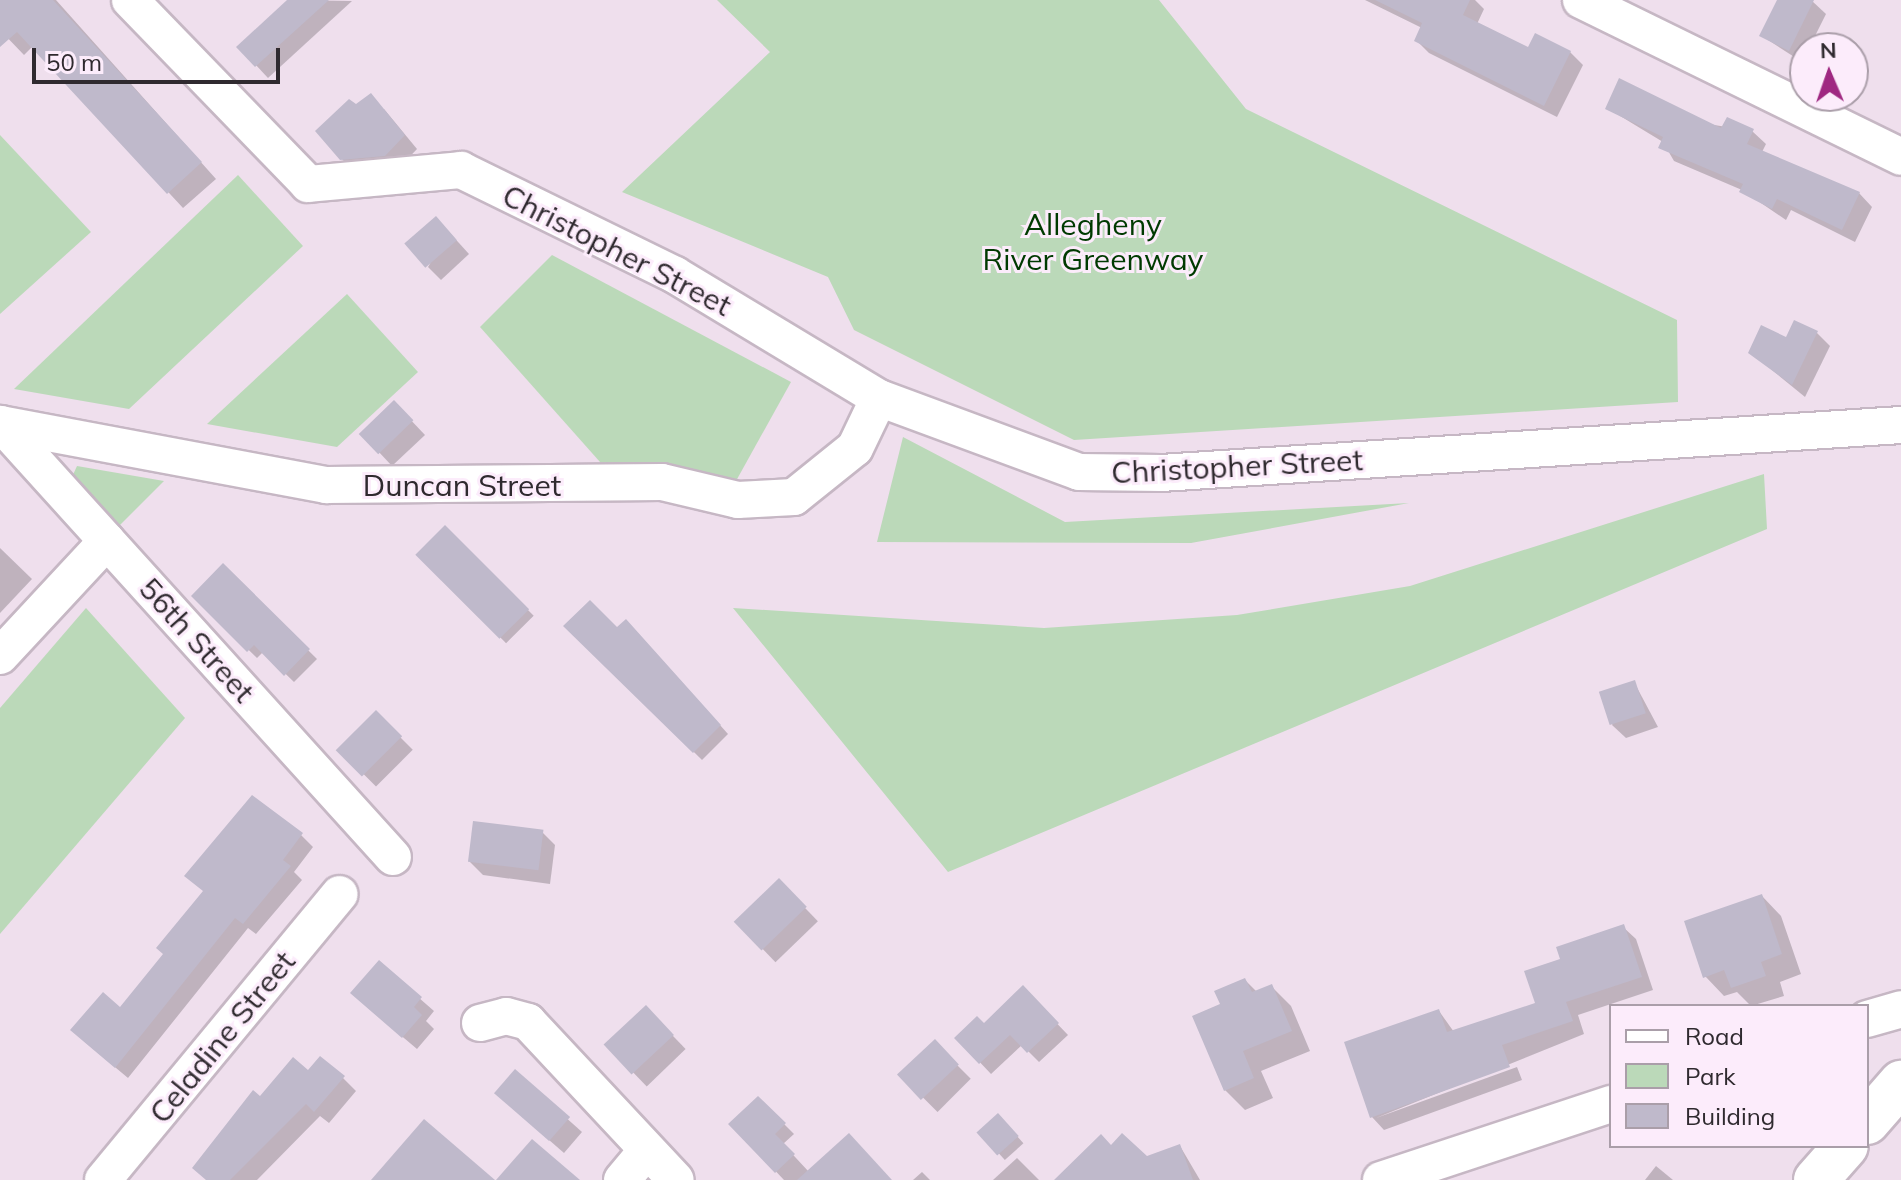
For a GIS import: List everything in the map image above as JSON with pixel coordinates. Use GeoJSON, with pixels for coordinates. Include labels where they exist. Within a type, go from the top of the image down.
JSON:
{"type":"FeatureCollection","features":[{"type":"Feature","properties":{"kind":"street","name":"Christopher Street"},"geometry":{"type":"LineString","coordinates":[[130,0],[308,184],[461,170],[675,275],[879,398],[1079,472],[1161,473],[1901,425]]}},
{"type":"Feature","properties":{"kind":"street"},"geometry":{"type":"LineString","coordinates":[[1581,0],[1901,157]]}},
{"type":"Feature","properties":{"kind":"street","name":"Duncan Street"},"geometry":{"type":"LineString","coordinates":[[0,424],[326,485],[662,482],[738,500],[794,497],[855,448],[879,398]]}},
{"type":"Feature","properties":{"kind":"street","name":"56th Street"},"geometry":{"type":"LineString","coordinates":[[0,424],[393,857]]}},
{"type":"Feature","properties":{"kind":"street"},"geometry":{"type":"LineString","coordinates":[[0,656],[107,541]]}},
{"type":"Feature","properties":{"kind":"street","name":"Celadine Street"},"geometry":{"type":"LineString","coordinates":[[103,1180],[340,894]]}},
{"type":"Feature","properties":{"kind":"street"},"geometry":{"type":"LineString","coordinates":[[1869,1018],[1901,1009]]}},
{"type":"Feature","properties":{"kind":"street"},"geometry":{"type":"LineString","coordinates":[[480,1023],[506,1016],[528,1022],[676,1180]]}},
{"type":"Feature","properties":{"kind":"street"},"geometry":{"type":"LineString","coordinates":[[1869,1120],[1901,1083]]}},
{"type":"Feature","properties":{"kind":"street"},"geometry":{"type":"LineString","coordinates":[[1381,1180],[1609,1105]]}},
{"type":"Feature","properties":{"kind":"street"},"geometry":{"type":"LineString","coordinates":[[1816,1180],[1844,1148]]}},
{"type":"Feature","properties":{"kind":"street"},"geometry":{"type":"LineString","coordinates":[[622,1180],[647,1150]]}},
{"type":"Feature","properties":{"kind":"green space","name":"Allegheny River Greenway"},"geometry":{"type":"Polygon","coordinates":[[[717,0],[1159,0],[1246,109],[1677,320],[1678,402],[1074,440],[854,330],[828,277],[622,192],[770,52],[717,0]]]}},
{"type":"Feature","properties":{"kind":"green space"},"geometry":{"type":"Polygon","coordinates":[[[0,135],[91,232],[0,314],[0,135]]]}},
{"type":"Feature","properties":{"kind":"green space"},"geometry":{"type":"Polygon","coordinates":[[[238,175],[303,246],[129,409],[14,389],[238,175]]]}},
{"type":"Feature","properties":{"kind":"green space"},"geometry":{"type":"Polygon","coordinates":[[[552,255],[791,382],[736,481],[608,471],[480,327],[552,255]]]}},
{"type":"Feature","properties":{"kind":"green space"},"geometry":{"type":"Polygon","coordinates":[[[347,294],[418,372],[337,447],[207,424],[347,294]]]}},
{"type":"Feature","properties":{"kind":"green space"},"geometry":{"type":"Polygon","coordinates":[[[903,437],[1065,522],[1409,503],[1191,543],[877,542],[903,437]]]}},
{"type":"Feature","properties":{"kind":"green space"},"geometry":{"type":"Polygon","coordinates":[[[77,466],[164,481],[114,531],[72,477],[77,466]]]}},
{"type":"Feature","properties":{"kind":"green space"},"geometry":{"type":"Polygon","coordinates":[[[1764,474],[1767,529],[948,872],[733,608],[1044,628],[1237,615],[1410,586],[1764,474]]]}},
{"type":"Feature","properties":{"kind":"green space"},"geometry":{"type":"Polygon","coordinates":[[[86,608],[185,718],[0,934],[0,708],[86,608]]]}},
{"type":"Feature","properties":{"kind":"building"},"geometry":{"type":"Polygon","coordinates":[[[0,0],[53,0],[202,162],[167,194],[17,32],[0,47],[0,0]]]}},
{"type":"Feature","properties":{"kind":"building"},"geometry":{"type":"Polygon","coordinates":[[[287,0],[329,0],[255,67],[236,47],[287,0]]]}},
{"type":"Feature","properties":{"kind":"building"},"geometry":{"type":"Polygon","coordinates":[[[1375,0],[1470,0],[1463,15],[1528,47],[1535,33],[1571,51],[1544,106],[1414,41],[1422,23],[1375,0]]]}},
{"type":"Feature","properties":{"kind":"building"},"geometry":{"type":"Polygon","coordinates":[[[1777,0],[1814,0],[1798,32],[1789,32],[1789,51],[1759,36],[1777,0]]]}},
{"type":"Feature","properties":{"kind":"building"},"geometry":{"type":"Polygon","coordinates":[[[1619,78],[1721,128],[1727,117],[1754,129],[1747,144],[1860,192],[1842,230],[1777,199],[1772,209],[1739,192],[1743,184],[1658,148],[1663,137],[1605,109],[1619,78]]]}},
{"type":"Feature","properties":{"kind":"building"},"geometry":{"type":"Polygon","coordinates":[[[371,93],[405,135],[385,156],[340,160],[315,131],[349,99],[356,104],[371,93]]]}},
{"type":"Feature","properties":{"kind":"building"},"geometry":{"type":"Polygon","coordinates":[[[436,216],[457,240],[425,268],[404,244],[436,216]]]}},
{"type":"Feature","properties":{"kind":"building"},"geometry":{"type":"Polygon","coordinates":[[[1794,320],[1818,331],[1792,385],[1748,353],[1761,325],[1786,337],[1794,320]]]}},
{"type":"Feature","properties":{"kind":"building"},"geometry":{"type":"Polygon","coordinates":[[[394,400],[413,420],[378,454],[359,434],[394,400]]]}},
{"type":"Feature","properties":{"kind":"building"},"geometry":{"type":"Polygon","coordinates":[[[445,525],[529,609],[499,639],[415,555],[445,525]]]}},
{"type":"Feature","properties":{"kind":"building"},"geometry":{"type":"Polygon","coordinates":[[[223,563],[310,649],[284,676],[254,645],[247,652],[191,596],[223,563]]]}},
{"type":"Feature","properties":{"kind":"building"},"geometry":{"type":"Polygon","coordinates":[[[590,600],[617,627],[626,619],[721,725],[693,753],[563,626],[590,600]]]}},
{"type":"Feature","properties":{"kind":"building"},"geometry":{"type":"Polygon","coordinates":[[[1635,680],[1646,713],[1610,725],[1599,692],[1635,680]]]}},
{"type":"Feature","properties":{"kind":"building"},"geometry":{"type":"Polygon","coordinates":[[[376,710],[402,736],[362,776],[336,750],[376,710]]]}},
{"type":"Feature","properties":{"kind":"building"},"geometry":{"type":"Polygon","coordinates":[[[252,795],[303,833],[283,860],[291,866],[243,924],[235,918],[115,1068],[70,1030],[103,992],[120,1007],[163,954],[156,948],[203,891],[184,876],[252,795]]]}},
{"type":"Feature","properties":{"kind":"building"},"geometry":{"type":"Polygon","coordinates":[[[473,821],[543,830],[538,870],[468,862],[473,821]]]}},
{"type":"Feature","properties":{"kind":"building"},"geometry":{"type":"Polygon","coordinates":[[[779,878],[807,907],[761,951],[734,922],[779,878]]]}},
{"type":"Feature","properties":{"kind":"building"},"geometry":{"type":"Polygon","coordinates":[[[1762,894],[1782,954],[1761,962],[1766,976],[1731,988],[1724,970],[1703,978],[1684,921],[1762,894]]]}},
{"type":"Feature","properties":{"kind":"building"},"geometry":{"type":"Polygon","coordinates":[[[1624,924],[1642,977],[1566,1002],[1573,1021],[1502,1045],[1510,1067],[1370,1118],[1344,1042],[1439,1009],[1447,1032],[1535,1003],[1524,971],[1560,959],[1556,947],[1624,924]]]}},
{"type":"Feature","properties":{"kind":"building"},"geometry":{"type":"Polygon","coordinates":[[[379,960],[422,997],[414,1007],[422,1015],[402,1038],[350,993],[379,960]]]}},
{"type":"Feature","properties":{"kind":"building"},"geometry":{"type":"Polygon","coordinates":[[[1245,978],[1252,992],[1272,984],[1292,1031],[1243,1051],[1254,1078],[1224,1091],[1192,1016],[1220,1004],[1214,991],[1245,978]]]}},
{"type":"Feature","properties":{"kind":"building"},"geometry":{"type":"Polygon","coordinates":[[[1023,985],[1059,1023],[1027,1053],[1010,1035],[979,1064],[954,1038],[977,1016],[984,1023],[1023,985]]]}},
{"type":"Feature","properties":{"kind":"building"},"geometry":{"type":"Polygon","coordinates":[[[646,1005],[674,1035],[632,1075],[604,1045],[646,1005]]]}},
{"type":"Feature","properties":{"kind":"building"},"geometry":{"type":"Polygon","coordinates":[[[935,1039],[959,1065],[921,1100],[897,1074],[935,1039]]]}},
{"type":"Feature","properties":{"kind":"building"},"geometry":{"type":"Polygon","coordinates":[[[320,1056],[345,1076],[314,1112],[306,1104],[230,1180],[206,1180],[192,1168],[253,1090],[260,1096],[293,1057],[308,1070],[320,1056]]]}},
{"type":"Feature","properties":{"kind":"building"},"geometry":{"type":"Polygon","coordinates":[[[515,1069],[570,1117],[549,1141],[494,1093],[515,1069]]]}},
{"type":"Feature","properties":{"kind":"building"},"geometry":{"type":"Polygon","coordinates":[[[758,1096],[786,1123],[775,1134],[795,1154],[775,1173],[728,1124],[758,1096]]]}},
{"type":"Feature","properties":{"kind":"building"},"geometry":{"type":"Polygon","coordinates":[[[998,1113],[1019,1136],[997,1155],[976,1132],[998,1113]]]}},
{"type":"Feature","properties":{"kind":"building"},"geometry":{"type":"Polygon","coordinates":[[[424,1119],[495,1180],[371,1180],[424,1119]]]}},
{"type":"Feature","properties":{"kind":"building"},"geometry":{"type":"Polygon","coordinates":[[[849,1133],[892,1180],[797,1180],[849,1133]]]}},
{"type":"Feature","properties":{"kind":"building"},"geometry":{"type":"Polygon","coordinates":[[[1122,1133],[1147,1156],[1180,1144],[1193,1180],[1054,1180],[1101,1134],[1111,1145],[1122,1133]]]}},
{"type":"Feature","properties":{"kind":"building"},"geometry":{"type":"Polygon","coordinates":[[[532,1139],[580,1180],[496,1180],[532,1139]]]}}]}
